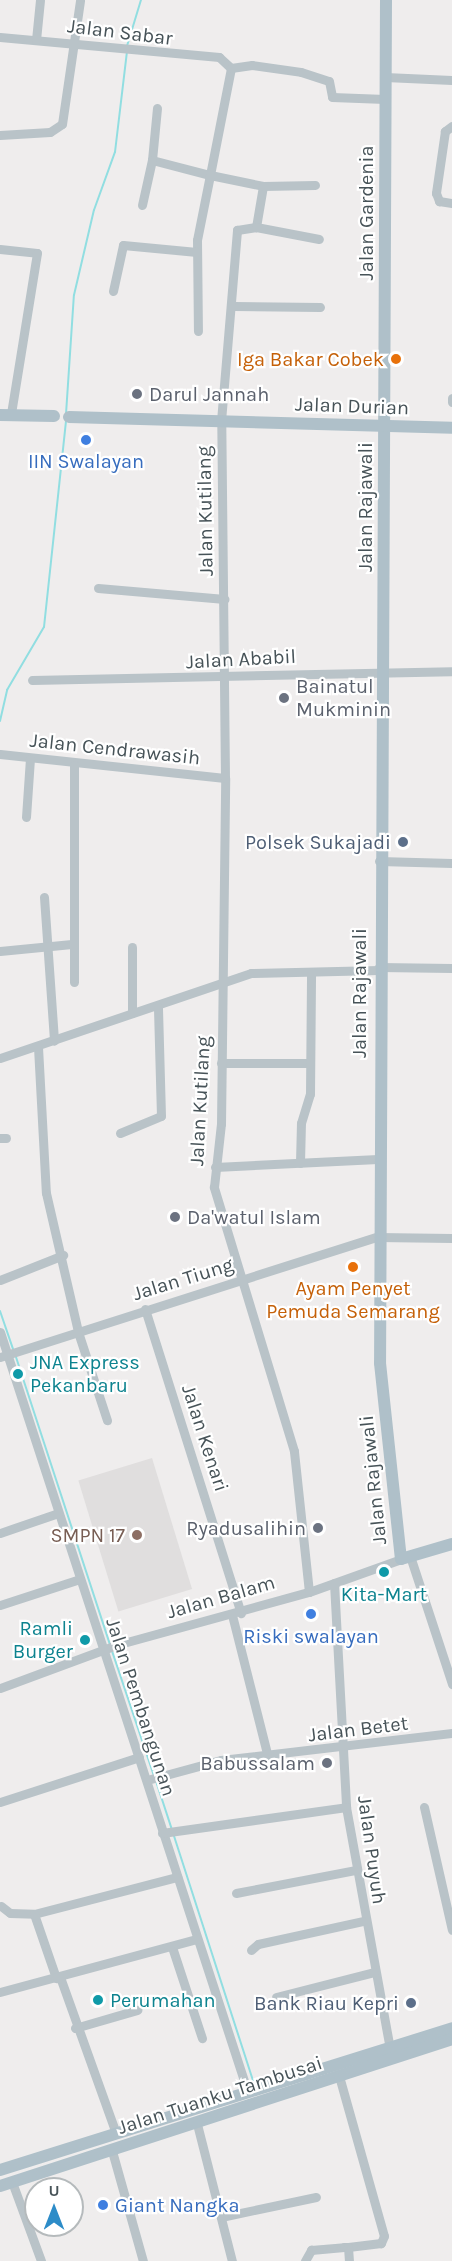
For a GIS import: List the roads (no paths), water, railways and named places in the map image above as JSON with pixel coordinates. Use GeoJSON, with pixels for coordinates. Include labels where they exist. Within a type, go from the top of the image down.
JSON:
{"type":"FeatureCollection","features":[{"type":"Feature","properties":{"kind":"main road","name":"Jalan Gardenia"},"geometry":{"type":"LineString","coordinates":[[385,426],[386,0]]}},
{"type":"Feature","properties":{"kind":"main road","name":"Jalan Durian"},"geometry":{"type":"LineString","coordinates":[[6,414],[54,416]]}},
{"type":"Feature","properties":{"kind":"main road","name":"Jalan Durian"},"geometry":{"type":"LineString","coordinates":[[69,417],[452,428]]}},
{"type":"Feature","properties":{"kind":"main road","name":"Jalan Rajawali"},"geometry":{"type":"LineString","coordinates":[[385,426],[377,1237],[380,1363],[406,1557]]}},
{"type":"Feature","properties":{"kind":"main road","name":"Jalan Balam"},"geometry":{"type":"LineString","coordinates":[[406,1557],[452,1544]]}},
{"type":"Feature","properties":{"kind":"main road","name":"Jalan Tuanku Tambusai"},"geometry":{"type":"LineString","coordinates":[[0,2170],[452,2028]]}},
{"type":"Feature","properties":{"kind":"main road","name":"Jalan Tuanku Tambusai"},"geometry":{"type":"LineString","coordinates":[[6,2184],[197,2124],[452,2039]]}},
{"type":"Feature","properties":{"kind":"main road"},"geometry":{"type":"LineString","coordinates":[[112,2134],[112,2151]]}},
{"type":"Feature","properties":{"kind":"street"},"geometry":{"type":"LineString","coordinates":[[36,40],[40,0]]}},
{"type":"Feature","properties":{"kind":"street"},"geometry":{"type":"LineString","coordinates":[[0,135],[50,132],[62,124],[80,0]]}},
{"type":"Feature","properties":{"kind":"street","name":"Jalan Sabar"},"geometry":{"type":"LineString","coordinates":[[0,37],[74,44],[134,53],[219,57],[231,68]]}},
{"type":"Feature","properties":{"kind":"street"},"geometry":{"type":"LineString","coordinates":[[198,331],[197,252],[231,68],[252,65],[301,72],[328,81],[332,97],[385,99]]}},
{"type":"Feature","properties":{"kind":"street"},"geometry":{"type":"LineString","coordinates":[[385,77],[452,80]]}},
{"type":"Feature","properties":{"kind":"street"},"geometry":{"type":"LineString","coordinates":[[142,205],[152,160],[157,108]]}},
{"type":"Feature","properties":{"kind":"street"},"geometry":{"type":"LineString","coordinates":[[452,126],[445,131],[436,193],[439,201],[452,203]]}},
{"type":"Feature","properties":{"kind":"street"},"geometry":{"type":"LineString","coordinates":[[152,160],[263,186],[315,185]]}},
{"type":"Feature","properties":{"kind":"street"},"geometry":{"type":"LineString","coordinates":[[263,186],[256,227],[319,239]]}},
{"type":"Feature","properties":{"kind":"street","name":"Jalan Kutilang"},"geometry":{"type":"LineString","coordinates":[[256,227],[243,226],[237,230],[234,306],[221,421],[225,599],[225,778],[221,1063],[215,1167],[221,1221],[294,1451],[309,1592]]}},
{"type":"Feature","properties":{"kind":"street"},"geometry":{"type":"LineString","coordinates":[[113,291],[123,245],[197,252]]}},
{"type":"Feature","properties":{"kind":"street"},"geometry":{"type":"LineString","coordinates":[[0,249],[37,254],[6,414]]}},
{"type":"Feature","properties":{"kind":"street"},"geometry":{"type":"LineString","coordinates":[[234,306],[320,307]]}},
{"type":"Feature","properties":{"kind":"street","name":"Jalan Durian"},"geometry":{"type":"LineString","coordinates":[[54,416],[69,417]]}},
{"type":"Feature","properties":{"kind":"street","name":"Jalan Kutilang"},"geometry":{"type":"LineString","coordinates":[[98,588],[225,599]]}},
{"type":"Feature","properties":{"kind":"street","name":"Jalan Ababil"},"geometry":{"type":"LineString","coordinates":[[32,680],[224,680],[383,670],[452,671]]}},
{"type":"Feature","properties":{"kind":"street","name":"Jalan Cendrawasih"},"geometry":{"type":"LineString","coordinates":[[1,754],[74,765],[225,778]]}},
{"type":"Feature","properties":{"kind":"street"},"geometry":{"type":"LineString","coordinates":[[26,817],[30,759]]}},
{"type":"Feature","properties":{"kind":"street"},"geometry":{"type":"LineString","coordinates":[[74,765],[72,944],[74,982]]}},
{"type":"Feature","properties":{"kind":"street"},"geometry":{"type":"LineString","coordinates":[[380,861],[452,863]]}},
{"type":"Feature","properties":{"kind":"street"},"geometry":{"type":"LineString","coordinates":[[44,897],[54,1041]]}},
{"type":"Feature","properties":{"kind":"street"},"geometry":{"type":"LineString","coordinates":[[0,951],[72,944]]}},
{"type":"Feature","properties":{"kind":"street"},"geometry":{"type":"LineString","coordinates":[[132,947],[132,1013]]}},
{"type":"Feature","properties":{"kind":"street"},"geometry":{"type":"LineString","coordinates":[[0,1058],[38,1047],[132,1013],[159,1007],[258,972],[452,968]]}},
{"type":"Feature","properties":{"kind":"street"},"geometry":{"type":"LineString","coordinates":[[300,1163],[310,1063],[311,972]]}},
{"type":"Feature","properties":{"kind":"street"},"geometry":{"type":"LineString","coordinates":[[120,1133],[161,1116],[159,1007]]}},
{"type":"Feature","properties":{"kind":"street"},"geometry":{"type":"LineString","coordinates":[[38,1047],[46,1193],[63,1255],[78,1332],[107,1420]]}},
{"type":"Feature","properties":{"kind":"street"},"geometry":{"type":"LineString","coordinates":[[221,1063],[310,1063]]}},
{"type":"Feature","properties":{"kind":"street"},"geometry":{"type":"LineString","coordinates":[[215,1167],[378,1159]]}},
{"type":"Feature","properties":{"kind":"street","name":"Jalan Tiung"},"geometry":{"type":"LineString","coordinates":[[6,1355],[377,1237],[452,1238]]}},
{"type":"Feature","properties":{"kind":"street"},"geometry":{"type":"LineString","coordinates":[[0,1280],[63,1255]]}},
{"type":"Feature","properties":{"kind":"street","name":"Jalan Kenari"},"geometry":{"type":"LineString","coordinates":[[145,1309],[237,1614],[268,1757]]}},
{"type":"Feature","properties":{"kind":"street","name":"Jalan Pembangunan"},"geometry":{"type":"LineString","coordinates":[[0,1332],[248,2093]]}},
{"type":"Feature","properties":{"kind":"street"},"geometry":{"type":"LineString","coordinates":[[0,1533],[58,1513]]}},
{"type":"Feature","properties":{"kind":"street"},"geometry":{"type":"LineString","coordinates":[[406,1557],[452,1684]]}},
{"type":"Feature","properties":{"kind":"street","name":"Jalan Balam"},"geometry":{"type":"LineString","coordinates":[[0,1688],[104,1649],[237,1614],[309,1592],[406,1557]]}},
{"type":"Feature","properties":{"kind":"street"},"geometry":{"type":"LineString","coordinates":[[0,1605],[80,1579]]}},
{"type":"Feature","properties":{"kind":"street","name":"Jalan Puyuh"},"geometry":{"type":"LineString","coordinates":[[334,1583],[346,1748],[346,1808],[363,1921],[390,2048]]}},
{"type":"Feature","properties":{"kind":"street","name":"Jalan Betet"},"geometry":{"type":"LineString","coordinates":[[147,1780],[221,1760],[346,1748],[452,1733]]}},
{"type":"Feature","properties":{"kind":"street"},"geometry":{"type":"LineString","coordinates":[[0,1802],[139,1757]]}},
{"type":"Feature","properties":{"kind":"street"},"geometry":{"type":"LineString","coordinates":[[424,1807],[452,1930]]}},
{"type":"Feature","properties":{"kind":"street"},"geometry":{"type":"LineString","coordinates":[[163,1833],[346,1808]]}},
{"type":"Feature","properties":{"kind":"street"},"geometry":{"type":"LineString","coordinates":[[236,1893],[355,1870]]}},
{"type":"Feature","properties":{"kind":"street"},"geometry":{"type":"LineString","coordinates":[[1,1906],[10,1913],[34,1914],[177,1877]]}},
{"type":"Feature","properties":{"kind":"street"},"geometry":{"type":"LineString","coordinates":[[34,1914],[112,2134]]}},
{"type":"Feature","properties":{"kind":"street"},"geometry":{"type":"LineString","coordinates":[[251,1950],[258,1944],[363,1921]]}},
{"type":"Feature","properties":{"kind":"street"},"geometry":{"type":"LineString","coordinates":[[0,1992],[197,1939]]}},
{"type":"Feature","properties":{"kind":"street"},"geometry":{"type":"LineString","coordinates":[[172,1947],[202,2038]]}},
{"type":"Feature","properties":{"kind":"street"},"geometry":{"type":"LineString","coordinates":[[276,1997],[374,1972]]}},
{"type":"Feature","properties":{"kind":"street"},"geometry":{"type":"LineString","coordinates":[[75,2028],[137,2010]]}},
{"type":"Feature","properties":{"kind":"street"},"geometry":{"type":"LineString","coordinates":[[305,2261],[311,2250],[381,2242],[384,2236],[339,2076]]}},
{"type":"Feature","properties":{"kind":"street"},"geometry":{"type":"LineString","coordinates":[[197,2124],[232,2261]]}},
{"type":"Feature","properties":{"kind":"street"},"geometry":{"type":"LineString","coordinates":[[112,2151],[143,2261]]}},
{"type":"Feature","properties":{"kind":"street"},"geometry":{"type":"LineString","coordinates":[[6,2184],[41,2261]]}},
{"type":"Feature","properties":{"kind":"street"},"geometry":{"type":"LineString","coordinates":[[221,2217],[316,2197]]}},
{"type":"Feature","properties":{"kind":"street"},"geometry":{"type":"LineString","coordinates":[[348,2247],[349,2261]]}},
{"type":"Feature","properties":{"kind":"waterway"},"geometry":{"type":"LineString","coordinates":[[127,46],[141,0]]}},
{"type":"Feature","properties":{"kind":"waterway"},"geometry":{"type":"LineString","coordinates":[[66,414],[74,295],[94,210],[115,152],[127,51]]}},
{"type":"Feature","properties":{"kind":"waterway"},"geometry":{"type":"LineString","coordinates":[[0,721],[7,690],[44,627],[66,420]]}},
{"type":"Feature","properties":{"kind":"waterway"},"geometry":{"type":"LineString","coordinates":[[0,1311],[13,1349]]}},
{"type":"Feature","properties":{"kind":"waterway"},"geometry":{"type":"LineString","coordinates":[[15,1354],[110,1645]]}},
{"type":"Feature","properties":{"kind":"waterway"},"geometry":{"type":"LineString","coordinates":[[112,1651],[154,1776]]}},
{"type":"Feature","properties":{"kind":"waterway"},"geometry":{"type":"LineString","coordinates":[[156,1781],[172,1830]]}},
{"type":"Feature","properties":{"kind":"waterway"},"geometry":{"type":"LineString","coordinates":[[174,1836],[253,2081]]}},
{"type":"Feature","properties":{"kind":"place","name":"Iga Bakar Cobek"},"geometry":{"type":"Point","coordinates":[396,359]}},
{"type":"Feature","properties":{"kind":"place","name":"Darul Jannah"},"geometry":{"type":"Point","coordinates":[137,394]}},
{"type":"Feature","properties":{"kind":"place","name":"IIN Swalayan"},"geometry":{"type":"Point","coordinates":[86,440]}},
{"type":"Feature","properties":{"kind":"place","name":"Bainatul Mukminin"},"geometry":{"type":"Point","coordinates":[284,698]}},
{"type":"Feature","properties":{"kind":"place","name":"Polsek Sukajadi"},"geometry":{"type":"Point","coordinates":[403,842]}},
{"type":"Feature","properties":{"kind":"place","name":"Da'watul Islam"},"geometry":{"type":"Point","coordinates":[175,1217]}},
{"type":"Feature","properties":{"kind":"place","name":"Ayam Penyet Pemuda Semarang"},"geometry":{"type":"Point","coordinates":[353,1267]}},
{"type":"Feature","properties":{"kind":"place","name":"JNA Express Pekanbaru"},"geometry":{"type":"Point","coordinates":[18,1374]}},
{"type":"Feature","properties":{"kind":"place","name":"Ryadusalihin"},"geometry":{"type":"Point","coordinates":[318,1528]}},
{"type":"Feature","properties":{"kind":"place","name":"SMPN 17"},"geometry":{"type":"Point","coordinates":[137,1535]}},
{"type":"Feature","properties":{"kind":"place","name":"Kita-Mart"},"geometry":{"type":"Point","coordinates":[384,1572]}},
{"type":"Feature","properties":{"kind":"place","name":"Riski swalayan"},"geometry":{"type":"Point","coordinates":[311,1614]}},
{"type":"Feature","properties":{"kind":"place","name":"Ramli Burger"},"geometry":{"type":"Point","coordinates":[85,1640]}},
{"type":"Feature","properties":{"kind":"place","name":"Babussalam"},"geometry":{"type":"Point","coordinates":[327,1763]}},
{"type":"Feature","properties":{"kind":"place","name":"Perumahan"},"geometry":{"type":"Point","coordinates":[98,2000]}},
{"type":"Feature","properties":{"kind":"place","name":"Bank Riau Kepri"},"geometry":{"type":"Point","coordinates":[411,2003]}},
{"type":"Feature","properties":{"kind":"place","name":"Giant Nangka"},"geometry":{"type":"Point","coordinates":[103,2205]}}]}
